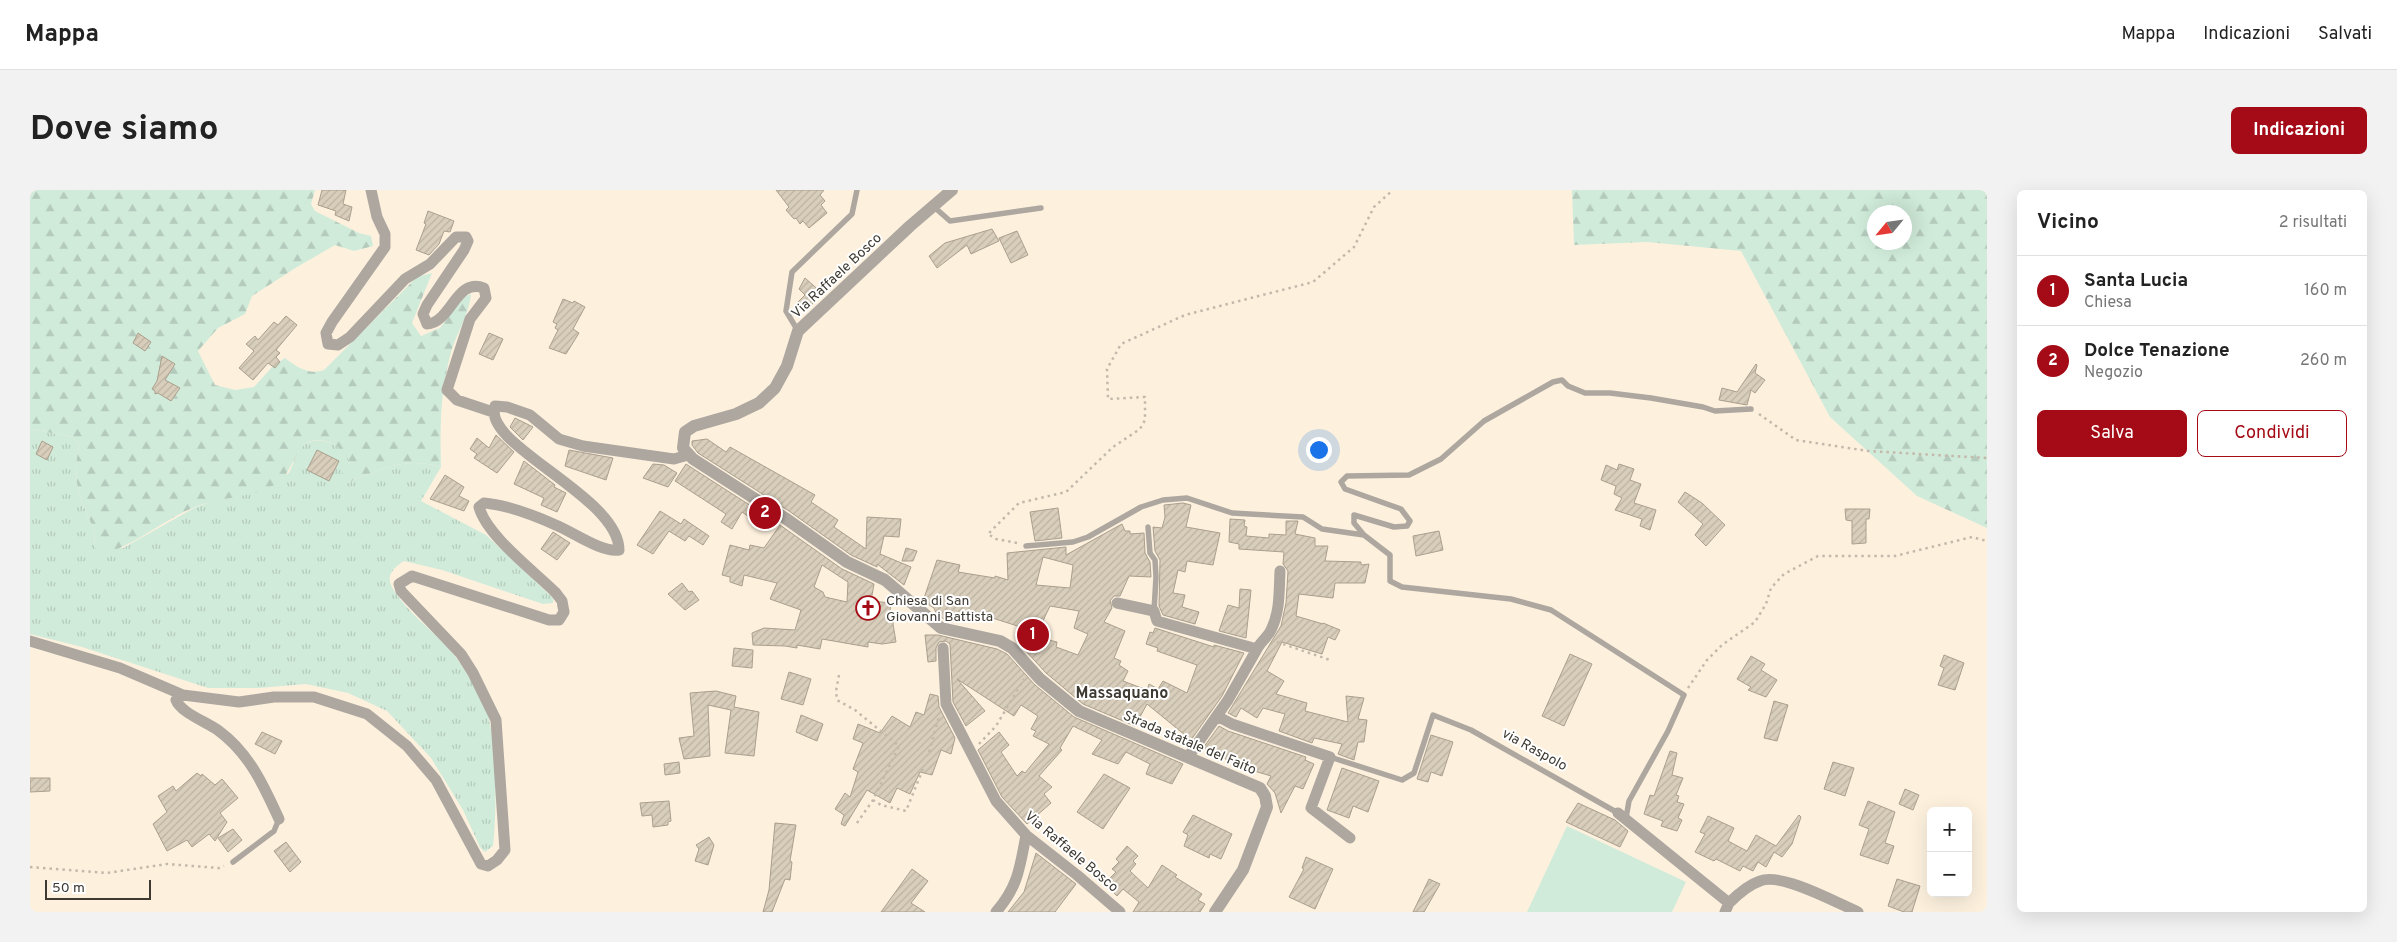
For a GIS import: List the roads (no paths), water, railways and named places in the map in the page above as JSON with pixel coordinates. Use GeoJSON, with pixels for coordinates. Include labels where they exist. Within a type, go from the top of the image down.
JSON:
{"type":"FeatureCollection","features":[{"type":"Feature","properties":{"kind":"street"},"geometry":{"type":"LineString","coordinates":[[370,190],[377,217],[385,234],[385,248],[329,327],[326,333],[328,344],[338,345],[350,337],[405,279],[430,264],[456,237],[466,237],[468,241],[464,250],[423,314],[427,324],[433,324],[440,320],[457,297],[467,288],[479,286],[484,288],[486,298],[470,319],[447,390],[457,400],[493,412]]}},
{"type":"Feature","properties":{"kind":"street","name":"Via Raffaele Bosco"},"geometry":{"type":"LineString","coordinates":[[688,455],[683,448],[685,432],[694,426],[736,414],[759,403],[775,388],[787,366],[798,331],[952,190]]}},
{"type":"Feature","properties":{"kind":"street"},"geometry":{"type":"LineString","coordinates":[[30,641],[120,668],[183,695],[239,702],[274,697],[314,697],[367,714],[407,746],[436,780],[482,864],[488,866],[497,860],[505,850],[496,720],[473,673],[461,654],[401,591],[399,584],[412,576],[549,620],[559,620],[564,612],[562,601],[490,530],[479,507],[484,503],[498,504],[557,526],[605,549],[620,550],[619,543],[607,521],[584,495],[522,452],[495,419],[493,412],[495,406],[507,407],[530,415],[558,439],[583,446],[674,459],[688,455]]}},
{"type":"Feature","properties":{"kind":"street","name":"Strada statale del Faito"},"geometry":{"type":"LineString","coordinates":[[688,455],[785,518],[847,562],[885,580],[942,628],[1000,641],[1012,648],[1030,669],[1079,711],[1260,788],[1265,796],[1267,807],[1254,836],[1243,870],[1215,912]]}},
{"type":"Feature","properties":{"kind":"street"},"geometry":{"type":"LineString","coordinates":[[1188,757],[1216,716],[1262,640],[1270,634],[1278,615],[1280,571]]}},
{"type":"Feature","properties":{"kind":"street"},"geometry":{"type":"LineString","coordinates":[[1117,603],[1154,611],[1157,622],[1257,649]]}},
{"type":"Feature","properties":{"kind":"street","name":"Via Raffaele Bosco"},"geometry":{"type":"LineString","coordinates":[[943,648],[946,700],[970,752],[996,800],[1026,835],[1120,912]]}},
{"type":"Feature","properties":{"kind":"street"},"geometry":{"type":"LineString","coordinates":[[183,695],[176,700],[182,710],[197,716],[219,731],[242,752],[262,784],[279,819]]}},
{"type":"Feature","properties":{"kind":"street","name":"via Raspolo"},"geometry":{"type":"LineString","coordinates":[[1216,716],[1232,724],[1330,757]]}},
{"type":"Feature","properties":{"kind":"street"},"geometry":{"type":"LineString","coordinates":[[1330,757],[1311,808],[1350,838]]}},
{"type":"Feature","properties":{"kind":"street","name":"via Raspolo"},"geometry":{"type":"LineString","coordinates":[[1622,815],[1727,908]]}},
{"type":"Feature","properties":{"kind":"street"},"geometry":{"type":"LineString","coordinates":[[996,912],[1007,900],[1018,880],[1026,835]]}},
{"type":"Feature","properties":{"kind":"street"},"geometry":{"type":"LineString","coordinates":[[1727,908],[1743,890],[1761,880],[1770,879],[1792,884],[1858,912]]}},
{"type":"Feature","properties":{"kind":"lane"},"geometry":{"type":"LineString","coordinates":[[798,331],[786,311],[792,272],[852,214],[857,190]]}},
{"type":"Feature","properties":{"kind":"lane"},"geometry":{"type":"LineString","coordinates":[[933,206],[950,221],[1041,208]]}},
{"type":"Feature","properties":{"kind":"lane"},"geometry":{"type":"LineString","coordinates":[[1622,815],[1668,731],[1684,695],[1551,610],[1511,599],[1402,587],[1390,581],[1390,556],[1364,535],[1354,523],[1354,516],[1394,527],[1407,526],[1410,521],[1401,509],[1346,489],[1341,482],[1347,476],[1409,475],[1441,459],[1484,420],[1554,382],[1562,380],[1568,386],[1585,393],[1610,393],[1651,398],[1703,407],[1714,411],[1751,409]]}},
{"type":"Feature","properties":{"kind":"lane"},"geometry":{"type":"LineString","coordinates":[[1026,546],[1073,542],[1088,537],[1140,507],[1163,500],[1187,498],[1232,513],[1303,517],[1322,529],[1364,535]]}},
{"type":"Feature","properties":{"kind":"lane"},"geometry":{"type":"LineString","coordinates":[[1148,527],[1150,553],[1155,560],[1154,611]]}},
{"type":"Feature","properties":{"kind":"lane","name":"via Raspolo"},"geometry":{"type":"LineString","coordinates":[[1330,757],[1402,780],[1414,773],[1433,715],[1471,730],[1622,815]]}},
{"type":"Feature","properties":{"kind":"lane"},"geometry":{"type":"LineString","coordinates":[[233,862],[274,832],[279,819]]}},
{"type":"Feature","properties":{"kind":"place","name":"Dolce Tenazione"},"geometry":{"type":"Point","coordinates":[765,513]}},
{"type":"Feature","properties":{"kind":"place","name":"Chiesa di San Giovanni Battista"},"geometry":{"type":"Point","coordinates":[868,608]}},
{"type":"Feature","properties":{"kind":"place","name":"Santa Lucia"},"geometry":{"type":"Point","coordinates":[1033,635]}},
{"type":"Feature","properties":{"kind":"district","name":"Massaquano"},"geometry":{"type":"Point","coordinates":[1122,692]}}]}
